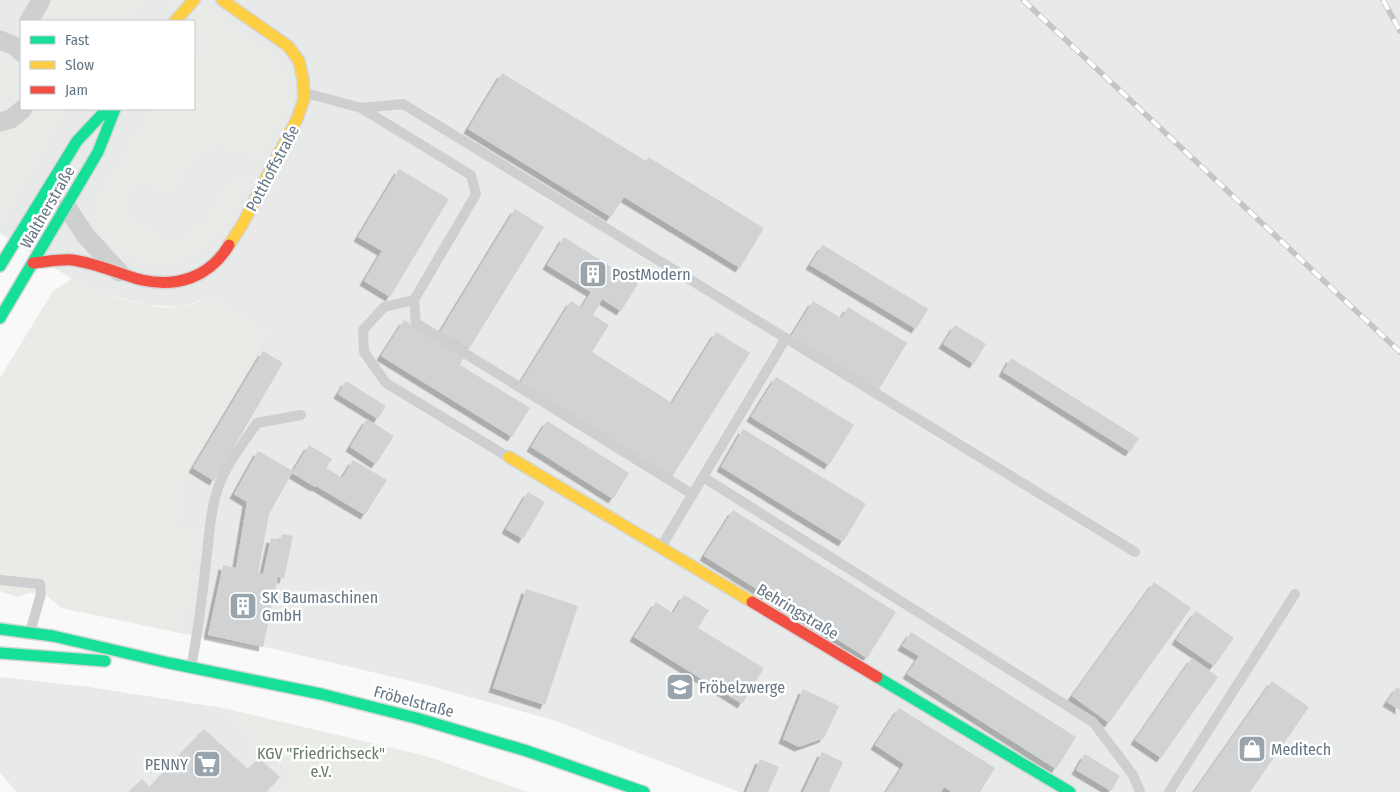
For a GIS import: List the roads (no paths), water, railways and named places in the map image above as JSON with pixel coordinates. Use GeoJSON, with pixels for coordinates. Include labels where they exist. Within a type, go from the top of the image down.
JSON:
{"type":"FeatureCollection","features":[{"type":"Feature","properties":{"kind":"main road"},"geometry":{"type":"LineString","coordinates":[[178,18],[194,0]]}},
{"type":"Feature","properties":{"kind":"main road","name":"Potthoffstraße"},"geometry":{"type":"LineString","coordinates":[[33,263],[71,260],[143,280],[170,282],[191,278],[209,268],[227,249],[242,225],[297,119],[304,99],[304,92],[298,61],[288,46],[222,0]]}},
{"type":"Feature","properties":{"kind":"main road","name":"Waltherstraße"},"geometry":{"type":"LineString","coordinates":[[0,266],[77,141],[106,110]]}},
{"type":"Feature","properties":{"kind":"main road","name":"Waltherstraße"},"geometry":{"type":"LineString","coordinates":[[0,318],[98,152],[115,110]]}},
{"type":"Feature","properties":{"kind":"main road","name":"Behringstraße"},"geometry":{"type":"LineString","coordinates":[[509,457],[1070,792]]}},
{"type":"Feature","properties":{"kind":"main road","name":"Fröbelstraße"},"geometry":{"type":"LineString","coordinates":[[0,629],[53,636],[191,668],[321,694],[416,718],[527,751],[644,792]]}},
{"type":"Feature","properties":{"kind":"main road","name":"Fröbelstraße"},"geometry":{"type":"LineString","coordinates":[[0,653],[51,658],[169,663]]}},
{"type":"Feature","properties":{"kind":"street"},"geometry":{"type":"LineString","coordinates":[[30,20],[41,0]]}},
{"type":"Feature","properties":{"kind":"street"},"geometry":{"type":"LineString","coordinates":[[0,122],[11,119],[22,110]]}},
{"type":"Feature","properties":{"kind":"street","name":"Potthoffstraße"},"geometry":{"type":"LineString","coordinates":[[66,206],[86,236],[119,272]]}},
{"type":"Feature","properties":{"kind":"lane"},"geometry":{"type":"LineString","coordinates":[[304,92],[361,108],[471,175],[476,194],[414,300],[416,323],[692,494]]}},
{"type":"Feature","properties":{"kind":"lane"},"geometry":{"type":"LineString","coordinates":[[361,108],[403,104],[1135,552]]}},
{"type":"Feature","properties":{"kind":"lane"},"geometry":{"type":"LineString","coordinates":[[414,300],[384,307],[363,330],[364,352],[386,383],[509,457]]}},
{"type":"Feature","properties":{"kind":"lane"},"geometry":{"type":"LineString","coordinates":[[660,548],[786,338]]}},
{"type":"Feature","properties":{"kind":"lane"},"geometry":{"type":"LineString","coordinates":[[191,668],[197,636],[210,523],[214,500],[220,482],[227,468],[257,423],[301,414]]}},
{"type":"Feature","properties":{"kind":"lane"},"geometry":{"type":"LineString","coordinates":[[703,477],[1093,722],[1133,775],[1140,792]]}},
{"type":"Feature","properties":{"kind":"lane"},"geometry":{"type":"LineString","coordinates":[[0,580],[40,584],[41,594],[30,633]]}},
{"type":"Feature","properties":{"kind":"lane"},"geometry":{"type":"LineString","coordinates":[[1169,792],[1295,594]]}},
{"type":"Feature","properties":{"kind":"railway"},"geometry":{"type":"LineString","coordinates":[[1023,0],[1400,352]]}},
{"type":"Feature","properties":{"kind":"railway"},"geometry":{"type":"LineString","coordinates":[[1383,0],[1400,31]]}},
{"type":"Feature","properties":{"kind":"place","name":"PostModern"},"geometry":{"type":"Point","coordinates":[593,274]}},
{"type":"Feature","properties":{"kind":"place","name":"SK Baumaschinen GmbH"},"geometry":{"type":"Point","coordinates":[243,606]}},
{"type":"Feature","properties":{"kind":"place","name":"Fröbelzwerge"},"geometry":{"type":"Point","coordinates":[680,687]}},
{"type":"Feature","properties":{"kind":"place","name":"Meditech"},"geometry":{"type":"Point","coordinates":[1252,749]}},
{"type":"Feature","properties":{"kind":"place","name":"PENNY"},"geometry":{"type":"Point","coordinates":[207,764]}},
{"type":"Feature","properties":{"kind":"park label","name":"KGV \"Friedrichseck\" e.V."},"geometry":{"type":"Point","coordinates":[321,762]}}]}
